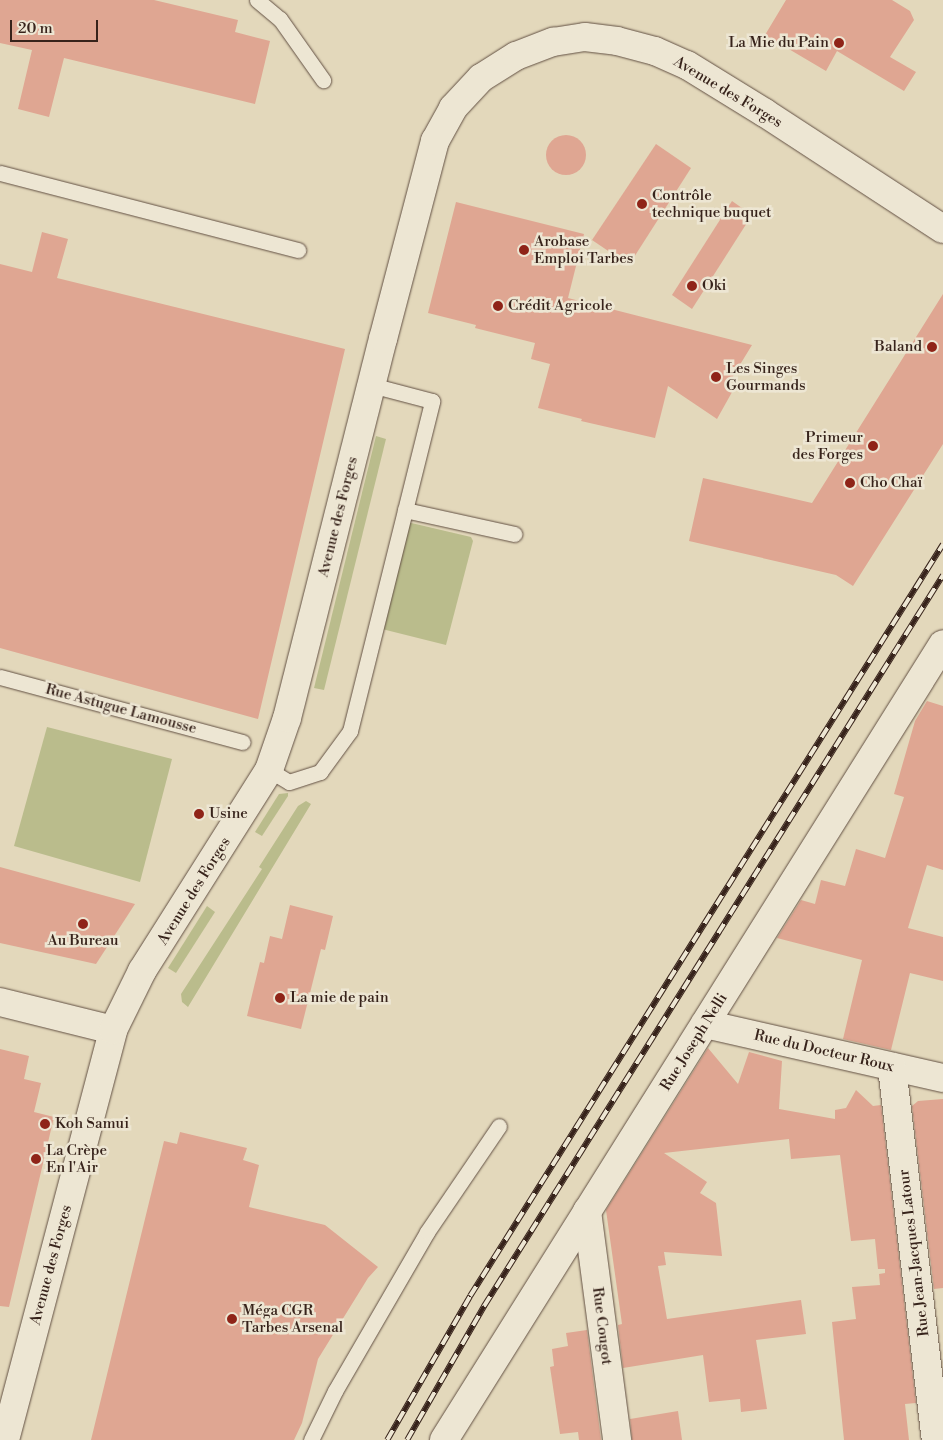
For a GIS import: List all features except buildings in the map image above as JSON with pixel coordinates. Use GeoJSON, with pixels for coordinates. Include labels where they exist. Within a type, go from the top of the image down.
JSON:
{"type":"FeatureCollection","features":[{"type":"Feature","properties":{"kind":"street","name":"Avenue des Forges"},"geometry":{"type":"LineString","coordinates":[[5,1440],[112,1030],[142,971],[269,770],[287,718],[371,385],[435,142],[453,108],[481,78],[516,56],[554,42],[585,37],[617,41],[655,51],[688,65],[943,229]]}},
{"type":"Feature","properties":{"kind":"street","name":"Rue Joseph Nelli"},"geometry":{"type":"LineString","coordinates":[[444,1440],[943,644]]}},
{"type":"Feature","properties":{"kind":"street"},"geometry":{"type":"LineString","coordinates":[[0,1002],[112,1030]]}},
{"type":"Feature","properties":{"kind":"street","name":"Rue du Docteur Roux"},"geometry":{"type":"LineString","coordinates":[[705,1024],[943,1078]]}},
{"type":"Feature","properties":{"kind":"street","name":"Rue Jean-Jacques Latour"},"geometry":{"type":"LineString","coordinates":[[892,1066],[936,1440]]}},
{"type":"Feature","properties":{"kind":"street","name":"Rue Cougot"},"geometry":{"type":"LineString","coordinates":[[588,1212],[617,1440]]}},
{"type":"Feature","properties":{"kind":"lane"},"geometry":{"type":"LineString","coordinates":[[258,0],[280,19],[323,80]]}},
{"type":"Feature","properties":{"kind":"lane"},"geometry":{"type":"LineString","coordinates":[[0,172],[298,250]]}},
{"type":"Feature","properties":{"kind":"lane"},"geometry":{"type":"LineString","coordinates":[[269,770],[289,782],[320,772],[350,731],[432,401],[371,385]]}},
{"type":"Feature","properties":{"kind":"lane"},"geometry":{"type":"LineString","coordinates":[[405,510],[514,534]]}},
{"type":"Feature","properties":{"kind":"lane","name":"Rue Astugue Lamousse"},"geometry":{"type":"LineString","coordinates":[[0,677],[242,742]]}},
{"type":"Feature","properties":{"kind":"lane"},"geometry":{"type":"LineString","coordinates":[[311,1440],[335,1391],[427,1232],[499,1126]]}},
{"type":"Feature","properties":{"kind":"green space"},"geometry":{"type":"Polygon","coordinates":[[[376,436],[386,439],[324,690],[314,688],[376,436]]]}},
{"type":"Feature","properties":{"kind":"green space"},"geometry":{"type":"Polygon","coordinates":[[[407,522],[471,537],[473,541],[446,645],[382,629],[407,522]]]}},
{"type":"Feature","properties":{"kind":"green space"},"geometry":{"type":"Polygon","coordinates":[[[47,727],[172,759],[140,882],[14,846],[47,727]]]}},
{"type":"Feature","properties":{"kind":"green space"},"geometry":{"type":"Polygon","coordinates":[[[288,793],[288,796],[262,836],[255,832],[279,794],[288,793]]]}},
{"type":"Feature","properties":{"kind":"green space"},"geometry":{"type":"Polygon","coordinates":[[[306,801],[311,804],[188,1007],[182,1002],[181,994],[262,869],[259,867],[298,806],[306,801]]]}},
{"type":"Feature","properties":{"kind":"green space"},"geometry":{"type":"Polygon","coordinates":[[[207,906],[215,912],[176,973],[168,968],[207,906]]]}},
{"type":"Feature","properties":{"kind":"railway"},"geometry":{"type":"LineString","coordinates":[[387,1440],[470,1296],[943,544]]}},
{"type":"Feature","properties":{"kind":"railway"},"geometry":{"type":"LineString","coordinates":[[407,1440],[484,1306],[943,575]]}},
{"type":"Feature","properties":{"kind":"place","name":"La Mie du Pain"},"geometry":{"type":"Point","coordinates":[839,43]}},
{"type":"Feature","properties":{"kind":"place","name":"Contrôle technique buquet"},"geometry":{"type":"Point","coordinates":[642,204]}},
{"type":"Feature","properties":{"kind":"place","name":"Arobase Emploi Tarbes"},"geometry":{"type":"Point","coordinates":[524,250]}},
{"type":"Feature","properties":{"kind":"place","name":"Oki"},"geometry":{"type":"Point","coordinates":[692,286]}},
{"type":"Feature","properties":{"kind":"place","name":"Crédit Agricole"},"geometry":{"type":"Point","coordinates":[498,306]}},
{"type":"Feature","properties":{"kind":"place","name":"Baland"},"geometry":{"type":"Point","coordinates":[932,347]}},
{"type":"Feature","properties":{"kind":"place","name":"Les Singes Gourmands"},"geometry":{"type":"Point","coordinates":[716,377]}},
{"type":"Feature","properties":{"kind":"place","name":"Primeur des Forges"},"geometry":{"type":"Point","coordinates":[873,446]}},
{"type":"Feature","properties":{"kind":"place","name":"Cho Chaï"},"geometry":{"type":"Point","coordinates":[850,483]}},
{"type":"Feature","properties":{"kind":"place","name":"Usine"},"geometry":{"type":"Point","coordinates":[199,814]}},
{"type":"Feature","properties":{"kind":"place","name":"Au Bureau"},"geometry":{"type":"Point","coordinates":[83,924]}},
{"type":"Feature","properties":{"kind":"place","name":"La mie de pain"},"geometry":{"type":"Point","coordinates":[280,998]}},
{"type":"Feature","properties":{"kind":"place","name":"Koh Samui"},"geometry":{"type":"Point","coordinates":[45,1124]}},
{"type":"Feature","properties":{"kind":"place","name":"La Crèpe En l'Air"},"geometry":{"type":"Point","coordinates":[36,1159]}},
{"type":"Feature","properties":{"kind":"place","name":"Méga CGR Tarbes Arsenal"},"geometry":{"type":"Point","coordinates":[232,1319]}}]}
